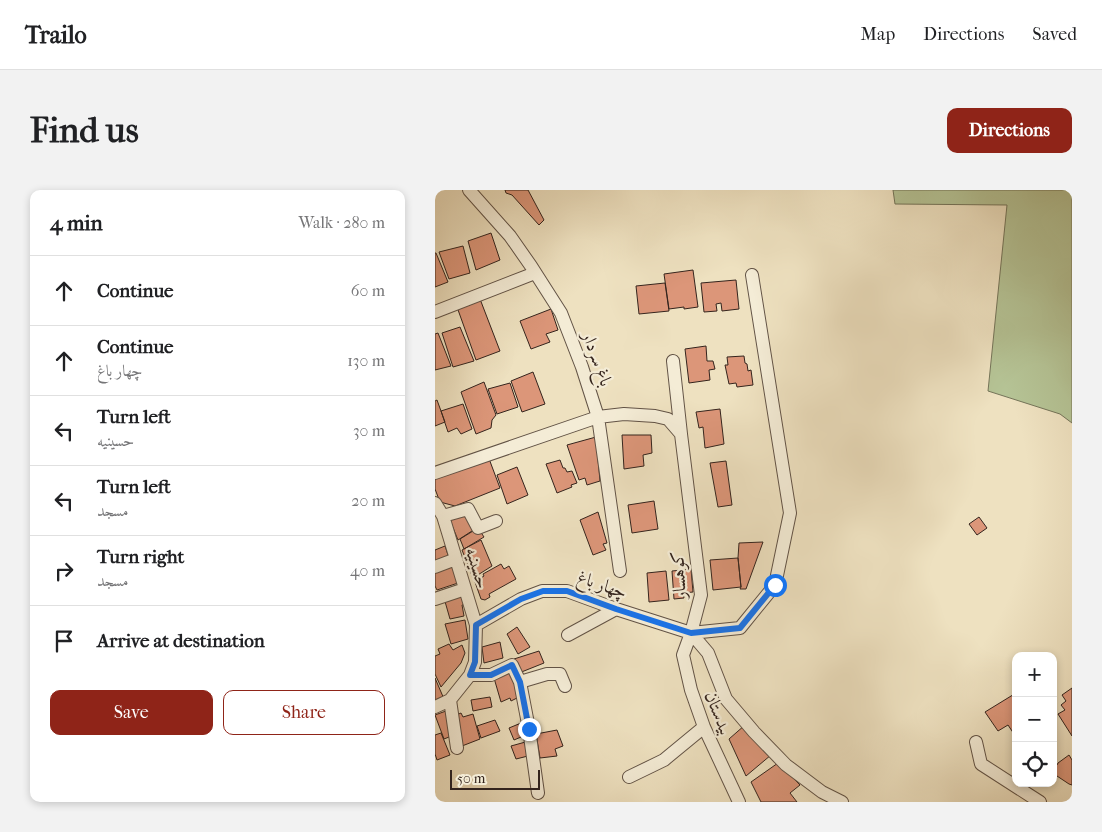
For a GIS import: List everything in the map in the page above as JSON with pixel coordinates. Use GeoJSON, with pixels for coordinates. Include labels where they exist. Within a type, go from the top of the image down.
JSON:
{"type":"FeatureCollection","features":[{"type":"Feature","properties":{"kind":"street","name":"باغ سردار"},"geometry":{"type":"LineString","coordinates":[[469,190],[509,236],[561,313],[582,367],[598,416],[620,571]]}},
{"type":"Feature","properties":{"kind":"street"},"geometry":{"type":"LineString","coordinates":[[435,312],[535,273]]}},
{"type":"Feature","properties":{"kind":"street"},"geometry":{"type":"LineString","coordinates":[[691,633],[740,628],[758,606],[775,585],[790,512],[752,275]]}},
{"type":"Feature","properties":{"kind":"street","name":"کوهسار"},"geometry":{"type":"LineString","coordinates":[[673,361],[701,594],[691,633]]}},
{"type":"Feature","properties":{"kind":"street"},"geometry":{"type":"LineString","coordinates":[[435,473],[598,416],[623,414],[655,416],[668,419],[681,434]]}},
{"type":"Feature","properties":{"kind":"street","name":"حسینیه"},"geometry":{"type":"LineString","coordinates":[[435,503],[443,516],[476,625],[475,662],[470,675]]}},
{"type":"Feature","properties":{"kind":"street"},"geometry":{"type":"LineString","coordinates":[[443,516],[468,509],[477,528],[496,522]]}},
{"type":"Feature","properties":{"kind":"street"},"geometry":{"type":"LineString","coordinates":[[435,567],[456,559]]}},
{"type":"Feature","properties":{"kind":"street"},"geometry":{"type":"LineString","coordinates":[[435,599],[465,589]]}},
{"type":"Feature","properties":{"kind":"street","name":"چهار باغ"},"geometry":{"type":"LineString","coordinates":[[476,625],[521,599],[543,591],[567,591],[691,633]]}},
{"type":"Feature","properties":{"kind":"street"},"geometry":{"type":"LineString","coordinates":[[568,635],[616,609]]}},
{"type":"Feature","properties":{"kind":"street"},"geometry":{"type":"LineString","coordinates":[[691,633],[708,653],[726,699],[755,732],[786,766],[823,792],[842,802]]}},
{"type":"Feature","properties":{"kind":"street","name":"بیدستان"},"geometry":{"type":"LineString","coordinates":[[691,633],[683,655],[691,690],[704,727],[739,802]]}},
{"type":"Feature","properties":{"kind":"street"},"geometry":{"type":"LineString","coordinates":[[435,707],[450,700],[470,675],[491,675],[512,665],[520,682],[538,794]]}},
{"type":"Feature","properties":{"kind":"street"},"geometry":{"type":"LineString","coordinates":[[520,682],[547,674],[559,674],[565,686]]}},
{"type":"Feature","properties":{"kind":"street"},"geometry":{"type":"LineString","coordinates":[[450,700],[457,748]]}},
{"type":"Feature","properties":{"kind":"street"},"geometry":{"type":"LineString","coordinates":[[629,777],[664,760],[704,727]]}},
{"type":"Feature","properties":{"kind":"street"},"geometry":{"type":"LineString","coordinates":[[976,742],[981,764],[1040,802]]}},
{"type":"Feature","properties":{"kind":"green space"},"geometry":{"type":"Polygon","coordinates":[[[893,190],[1072,190],[1072,423],[1060,414],[988,391],[1007,205],[895,204],[893,190]]]}},
{"type":"Feature","properties":{"kind":"building"},"geometry":{"type":"Polygon","coordinates":[[[505,190],[528,190],[544,220],[539,225],[512,195],[506,193],[505,190]]]}},
{"type":"Feature","properties":{"kind":"building"},"geometry":{"type":"Polygon","coordinates":[[[491,233],[500,260],[476,270],[468,241],[491,233]]]}},
{"type":"Feature","properties":{"kind":"building"},"geometry":{"type":"Polygon","coordinates":[[[463,246],[470,273],[449,279],[439,252],[463,246]]]}},
{"type":"Feature","properties":{"kind":"building"},"geometry":{"type":"Polygon","coordinates":[[[435,253],[448,282],[435,287],[435,253]]]}},
{"type":"Feature","properties":{"kind":"building"},"geometry":{"type":"Polygon","coordinates":[[[693,270],[698,307],[669,309],[664,274],[693,270]]]}},
{"type":"Feature","properties":{"kind":"building"},"geometry":{"type":"Polygon","coordinates":[[[736,280],[739,309],[722,311],[721,303],[716,304],[717,311],[704,312],[701,283],[736,280]]]}},
{"type":"Feature","properties":{"kind":"building"},"geometry":{"type":"Polygon","coordinates":[[[665,283],[669,311],[639,314],[636,286],[665,283]]]}},
{"type":"Feature","properties":{"kind":"building"},"geometry":{"type":"Polygon","coordinates":[[[480,299],[500,351],[476,360],[457,307],[480,299]]]}},
{"type":"Feature","properties":{"kind":"building"},"geometry":{"type":"Polygon","coordinates":[[[551,309],[558,330],[546,334],[550,342],[531,349],[520,321],[551,309]]]}},
{"type":"Feature","properties":{"kind":"building"},"geometry":{"type":"Polygon","coordinates":[[[460,327],[474,361],[453,367],[442,333],[460,327]]]}},
{"type":"Feature","properties":{"kind":"building"},"geometry":{"type":"Polygon","coordinates":[[[438,333],[451,366],[435,370],[435,334],[438,333]]]}},
{"type":"Feature","properties":{"kind":"building"},"geometry":{"type":"Polygon","coordinates":[[[706,346],[707,361],[713,361],[715,369],[709,370],[710,380],[689,383],[685,349],[706,346]]]}},
{"type":"Feature","properties":{"kind":"building"},"geometry":{"type":"Polygon","coordinates":[[[744,356],[748,371],[751,370],[753,385],[737,387],[736,383],[729,384],[725,365],[728,365],[727,357],[744,356]]]}},
{"type":"Feature","properties":{"kind":"building"},"geometry":{"type":"Polygon","coordinates":[[[533,372],[545,404],[522,412],[511,381],[533,372]]]}},
{"type":"Feature","properties":{"kind":"building"},"geometry":{"type":"Polygon","coordinates":[[[484,382],[496,415],[492,420],[491,428],[476,434],[461,392],[484,382]]]}},
{"type":"Feature","properties":{"kind":"building"},"geometry":{"type":"Polygon","coordinates":[[[510,383],[518,407],[497,414],[488,389],[510,383]]]}},
{"type":"Feature","properties":{"kind":"building"},"geometry":{"type":"Polygon","coordinates":[[[437,400],[445,422],[435,426],[435,401],[437,400]]]}},
{"type":"Feature","properties":{"kind":"building"},"geometry":{"type":"Polygon","coordinates":[[[463,404],[472,429],[461,434],[457,428],[448,432],[441,411],[463,404]]]}},
{"type":"Feature","properties":{"kind":"building"},"geometry":{"type":"Polygon","coordinates":[[[720,409],[724,444],[705,448],[703,427],[699,428],[696,412],[720,409]]]}},
{"type":"Feature","properties":{"kind":"building"},"geometry":{"type":"Polygon","coordinates":[[[622,435],[651,435],[652,453],[643,455],[644,466],[624,469],[622,435]]]}},
{"type":"Feature","properties":{"kind":"building"},"geometry":{"type":"Polygon","coordinates":[[[596,437],[600,481],[587,485],[585,478],[579,480],[567,445],[596,437]]]}},
{"type":"Feature","properties":{"kind":"building"},"geometry":{"type":"Polygon","coordinates":[[[488,456],[500,488],[455,506],[440,502],[435,489],[435,475],[488,456]]]}},
{"type":"Feature","properties":{"kind":"building"},"geometry":{"type":"Polygon","coordinates":[[[560,460],[567,472],[572,471],[577,483],[557,493],[546,464],[560,460]]]}},
{"type":"Feature","properties":{"kind":"building"},"geometry":{"type":"Polygon","coordinates":[[[726,461],[732,505],[718,507],[710,463],[726,461]]]}},
{"type":"Feature","properties":{"kind":"building"},"geometry":{"type":"Polygon","coordinates":[[[517,467],[528,495],[507,504],[497,475],[517,467]]]}},
{"type":"Feature","properties":{"kind":"building"},"geometry":{"type":"Polygon","coordinates":[[[654,501],[658,529],[632,533],[628,505],[654,501]]]}},
{"type":"Feature","properties":{"kind":"building"},"geometry":{"type":"Polygon","coordinates":[[[598,512],[607,543],[603,544],[606,550],[593,555],[580,520],[598,512]]]}},
{"type":"Feature","properties":{"kind":"building"},"geometry":{"type":"Polygon","coordinates":[[[467,513],[475,529],[458,540],[449,518],[467,513]]]}},
{"type":"Feature","properties":{"kind":"building"},"geometry":{"type":"Polygon","coordinates":[[[979,517],[987,528],[977,535],[969,524],[979,517]]]}},
{"type":"Feature","properties":{"kind":"building"},"geometry":{"type":"Polygon","coordinates":[[[478,528],[484,537],[464,549],[460,539],[478,528]]]}},
{"type":"Feature","properties":{"kind":"building"},"geometry":{"type":"Polygon","coordinates":[[[481,540],[492,566],[473,578],[462,550],[481,540]]]}},
{"type":"Feature","properties":{"kind":"building"},"geometry":{"type":"Polygon","coordinates":[[[763,542],[746,589],[740,589],[739,543],[763,542]]]}},
{"type":"Feature","properties":{"kind":"building"},"geometry":{"type":"Polygon","coordinates":[[[445,546],[449,558],[435,563],[435,550],[445,546]]]}},
{"type":"Feature","properties":{"kind":"building"},"geometry":{"type":"Polygon","coordinates":[[[738,558],[741,587],[713,590],[710,560],[738,558]]]}},
{"type":"Feature","properties":{"kind":"building"},"geometry":{"type":"Polygon","coordinates":[[[452,563],[458,583],[437,590],[435,586],[435,569],[452,563]]]}},
{"type":"Feature","properties":{"kind":"building"},"geometry":{"type":"Polygon","coordinates":[[[501,564],[504,569],[509,566],[516,579],[489,594],[490,597],[485,600],[481,599],[475,582],[484,576],[483,574],[501,564]]]}},
{"type":"Feature","properties":{"kind":"building"},"geometry":{"type":"Polygon","coordinates":[[[691,569],[693,592],[683,593],[684,598],[674,599],[672,571],[691,569]]]}},
{"type":"Feature","properties":{"kind":"building"},"geometry":{"type":"Polygon","coordinates":[[[666,571],[669,600],[649,602],[647,573],[666,571]]]}},
{"type":"Feature","properties":{"kind":"building"},"geometry":{"type":"Polygon","coordinates":[[[464,590],[468,604],[462,605],[464,616],[450,619],[444,598],[464,590]]]}},
{"type":"Feature","properties":{"kind":"building"},"geometry":{"type":"Polygon","coordinates":[[[465,620],[468,639],[451,644],[445,624],[465,620]]]}},
{"type":"Feature","properties":{"kind":"building"},"geometry":{"type":"Polygon","coordinates":[[[517,627],[530,647],[518,654],[507,634],[517,627]]]}},
{"type":"Feature","properties":{"kind":"building"},"geometry":{"type":"Polygon","coordinates":[[[500,642],[503,658],[484,663],[482,647],[500,642]]]}},
{"type":"Feature","properties":{"kind":"building"},"geometry":{"type":"Polygon","coordinates":[[[449,644],[453,650],[462,645],[465,653],[461,663],[441,687],[435,674],[435,656],[440,654],[438,649],[449,644]]]}},
{"type":"Feature","properties":{"kind":"building"},"geometry":{"type":"Polygon","coordinates":[[[539,651],[544,663],[519,673],[514,659],[539,651]]]}},
{"type":"Feature","properties":{"kind":"building"},"geometry":{"type":"Polygon","coordinates":[[[511,669],[519,697],[511,701],[510,698],[501,702],[494,678],[511,669]]]}},
{"type":"Feature","properties":{"kind":"building"},"geometry":{"type":"Polygon","coordinates":[[[435,678],[444,699],[435,703],[435,678]]]}},
{"type":"Feature","properties":{"kind":"building"},"geometry":{"type":"Polygon","coordinates":[[[1072,688],[1072,736],[1058,714],[1065,710],[1061,705],[1066,701],[1062,695],[1072,688]]]}},
{"type":"Feature","properties":{"kind":"building"},"geometry":{"type":"Polygon","coordinates":[[[1012,695],[1012,731],[1008,725],[998,731],[985,712],[1012,695]]]}},
{"type":"Feature","properties":{"kind":"building"},"geometry":{"type":"Polygon","coordinates":[[[490,697],[492,707],[473,711],[471,700],[490,697]]]}},
{"type":"Feature","properties":{"kind":"building"},"geometry":{"type":"Polygon","coordinates":[[[446,711],[454,735],[444,739],[435,715],[446,711]]]}},
{"type":"Feature","properties":{"kind":"building"},"geometry":{"type":"Polygon","coordinates":[[[461,713],[463,717],[473,714],[480,739],[462,746],[454,716],[461,713]]]}},
{"type":"Feature","properties":{"kind":"building"},"geometry":{"type":"Polygon","coordinates":[[[495,720],[500,731],[481,738],[477,726],[495,720]]]}},
{"type":"Feature","properties":{"kind":"building"},"geometry":{"type":"Polygon","coordinates":[[[526,721],[528,734],[514,740],[509,728],[526,721]]]}},
{"type":"Feature","properties":{"kind":"building"},"geometry":{"type":"Polygon","coordinates":[[[745,725],[771,755],[746,776],[729,739],[745,725]]]}},
{"type":"Feature","properties":{"kind":"building"},"geometry":{"type":"Polygon","coordinates":[[[557,730],[563,746],[555,749],[557,756],[540,758],[536,734],[557,730]]]}},
{"type":"Feature","properties":{"kind":"building"},"geometry":{"type":"Polygon","coordinates":[[[441,733],[450,755],[437,760],[435,754],[435,735],[441,733]]]}},
{"type":"Feature","properties":{"kind":"building"},"geometry":{"type":"Polygon","coordinates":[[[529,741],[532,755],[516,759],[511,746],[529,741]]]}},
{"type":"Feature","properties":{"kind":"building"},"geometry":{"type":"Polygon","coordinates":[[[1069,755],[1072,760],[1072,785],[1057,776],[1058,763],[1069,755]]]}},
{"type":"Feature","properties":{"kind":"building"},"geometry":{"type":"Polygon","coordinates":[[[778,763],[800,785],[790,793],[797,802],[761,802],[751,782],[778,763]]]}},
{"type":"Feature","properties":{"kind":"route"},"geometry":{"type":"LineString","coordinates":[[529,729],[520,682],[512,665],[491,675],[470,675],[475,662],[476,625],[521,599],[543,591],[567,591],[691,633],[740,628],[775,585]]}}]}
